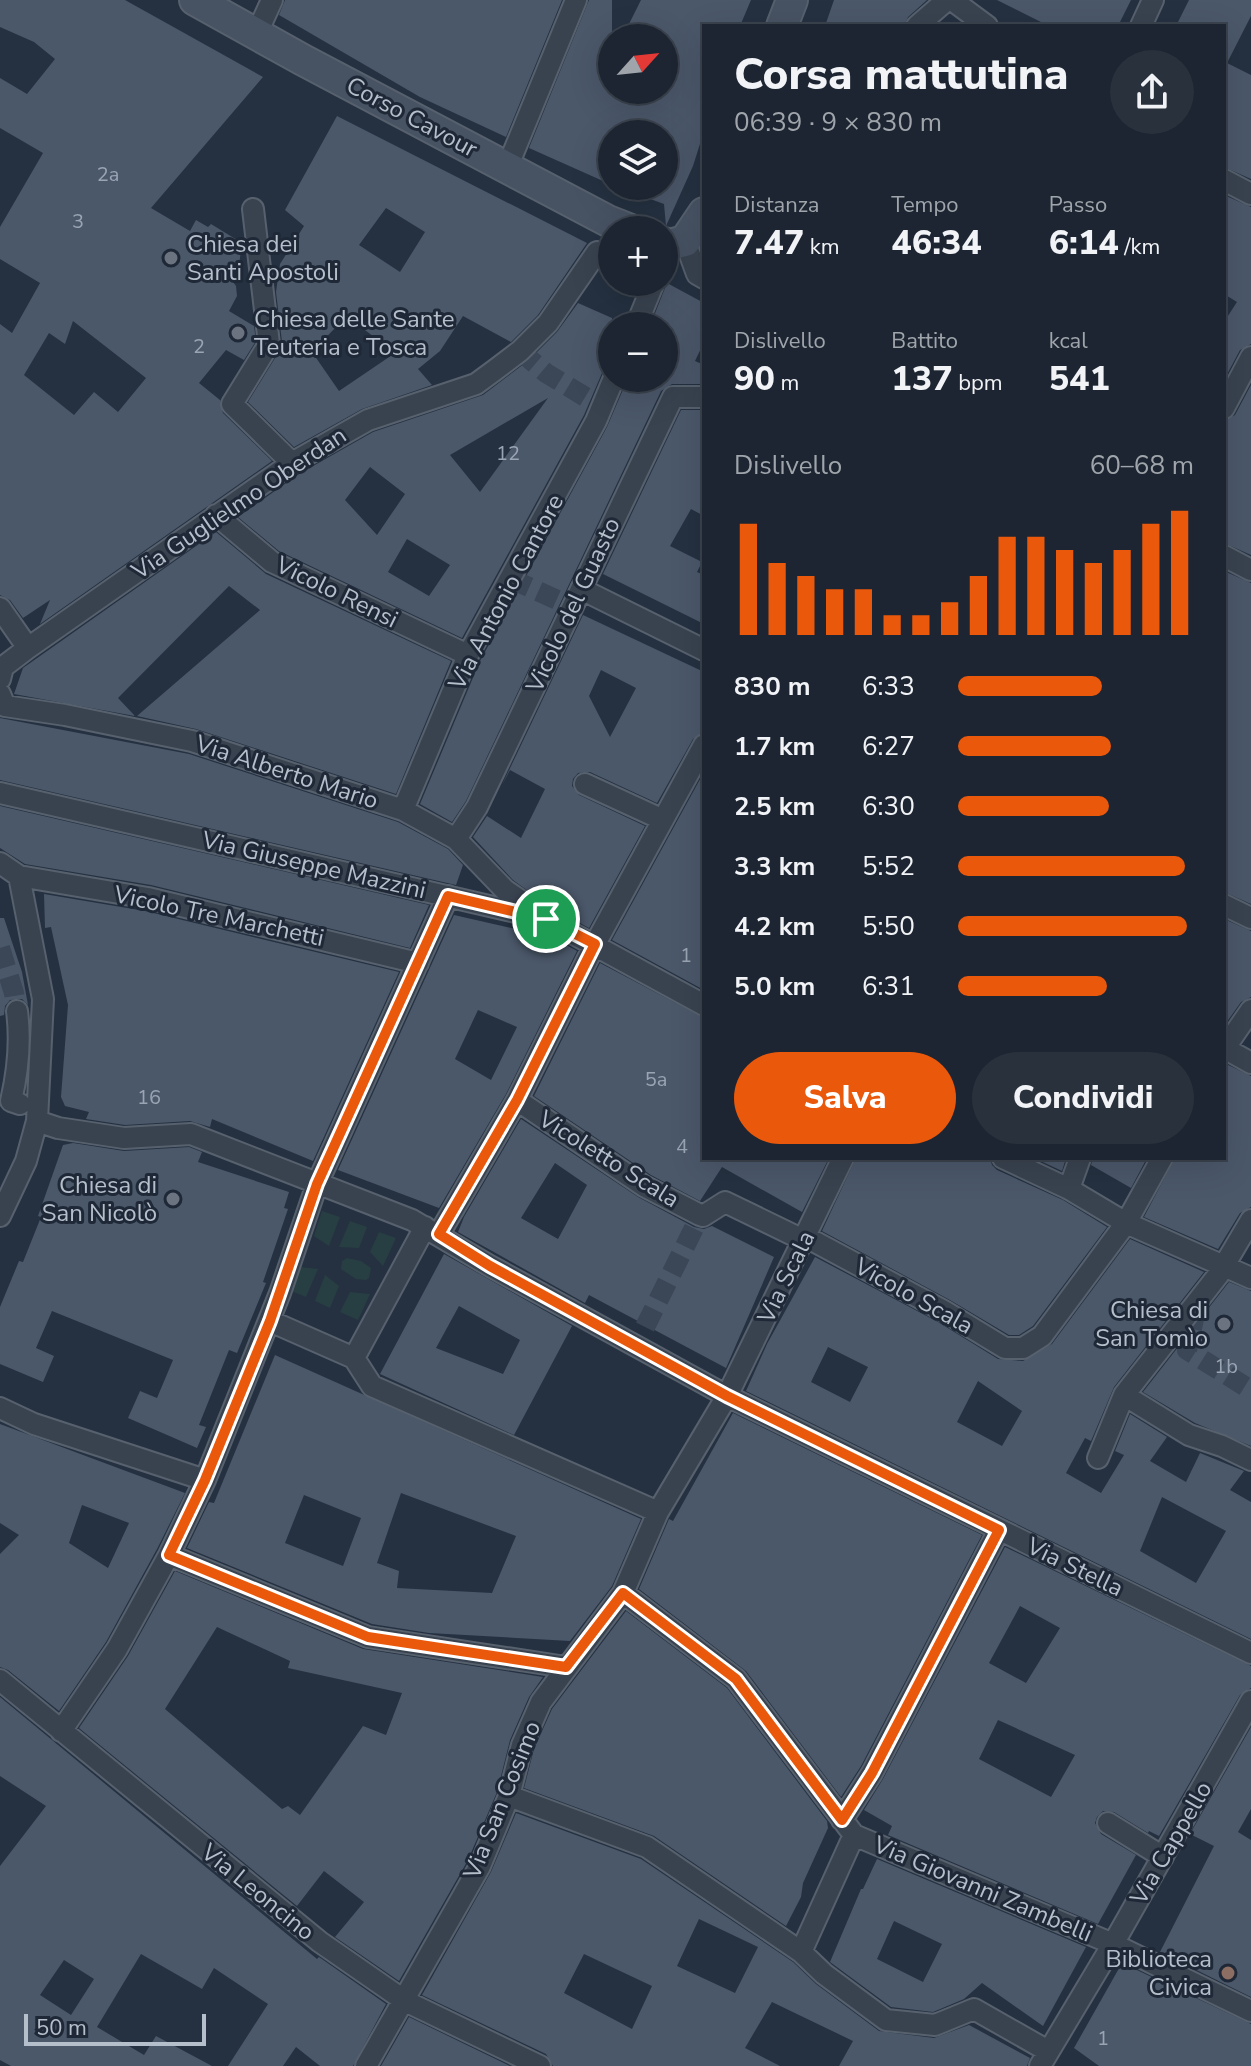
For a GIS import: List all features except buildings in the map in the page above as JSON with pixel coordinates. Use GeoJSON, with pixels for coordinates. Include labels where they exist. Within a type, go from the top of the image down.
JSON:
{"type":"FeatureCollection","features":[{"type":"Feature","properties":{"kind":"street","name":"Corso Cavour"},"geometry":{"type":"LineString","coordinates":[[195,0],[598,216]]}},
{"type":"Feature","properties":{"kind":"street"},"geometry":{"type":"LineString","coordinates":[[256,35],[272,0]]}},
{"type":"Feature","properties":{"kind":"street"},"geometry":{"type":"LineString","coordinates":[[507,168],[576,0]]}},
{"type":"Feature","properties":{"kind":"street"},"geometry":{"type":"LineString","coordinates":[[783,24],[792,0]]}},
{"type":"Feature","properties":{"kind":"street"},"geometry":{"type":"LineString","coordinates":[[919,24],[949,0],[984,24]]}},
{"type":"Feature","properties":{"kind":"street"},"geometry":{"type":"LineString","coordinates":[[1142,24],[1153,0]]}},
{"type":"Feature","properties":{"kind":"street"},"geometry":{"type":"LineString","coordinates":[[1226,181],[1251,194]]}},
{"type":"Feature","properties":{"kind":"street"},"geometry":{"type":"LineString","coordinates":[[253,209],[269,344],[232,404],[292,463]]}},
{"type":"Feature","properties":{"kind":"street"},"geometry":{"type":"LineString","coordinates":[[678,240],[702,215]]}},
{"type":"Feature","properties":{"kind":"street","name":"Via Guglielmo Oberdan"},"geometry":{"type":"LineString","coordinates":[[0,679],[3,667],[28,648],[292,463],[368,420],[476,384],[520,351],[548,323],[597,252]]}},
{"type":"Feature","properties":{"kind":"street"},"geometry":{"type":"LineString","coordinates":[[678,254],[702,277]]}},
{"type":"Feature","properties":{"kind":"street"},"geometry":{"type":"LineString","coordinates":[[1226,404],[1251,357]]}},
{"type":"Feature","properties":{"kind":"street","name":"Via Antonio Cantore"},"geometry":{"type":"LineString","coordinates":[[403,810],[468,655],[596,421],[608,392]]}},
{"type":"Feature","properties":{"kind":"street","name":"Vicolo del Guasto"},"geometry":{"type":"LineString","coordinates":[[456,839],[477,807],[673,397],[702,397]]}},
{"type":"Feature","properties":{"kind":"street","name":"Vicolo Rensi"},"geometry":{"type":"LineString","coordinates":[[216,515],[272,562],[468,655]]}},
{"type":"Feature","properties":{"kind":"street"},"geometry":{"type":"LineString","coordinates":[[1226,557],[1251,570]]}},
{"type":"Feature","properties":{"kind":"street"},"geometry":{"type":"LineString","coordinates":[[581,589],[702,649]]}},
{"type":"Feature","properties":{"kind":"street"},"geometry":{"type":"LineString","coordinates":[[0,608],[28,648]]}},
{"type":"Feature","properties":{"kind":"street","name":"Via Alberto Mario"},"geometry":{"type":"LineString","coordinates":[[0,694],[5,706],[192,741],[403,810],[456,839],[505,890],[546,919]]}},
{"type":"Feature","properties":{"kind":"street"},"geometry":{"type":"LineString","coordinates":[[354,1358],[517,1100],[595,944],[702,748]]}},
{"type":"Feature","properties":{"kind":"street"},"geometry":{"type":"LineString","coordinates":[[585,784],[661,819]]}},
{"type":"Feature","properties":{"kind":"street","name":"Via Giuseppe Mazzini"},"geometry":{"type":"LineString","coordinates":[[0,793],[546,919],[702,1004]]}},
{"type":"Feature","properties":{"kind":"street"},"geometry":{"type":"LineString","coordinates":[[0,863],[19,876],[43,999],[37,1121],[26,1161],[0,1216]]}},
{"type":"Feature","properties":{"kind":"street","name":"Vicolo Tre Marchetti"},"geometry":{"type":"LineString","coordinates":[[19,876],[148,898],[418,963]]}},
{"type":"Feature","properties":{"kind":"street"},"geometry":{"type":"LineString","coordinates":[[61,1731],[117,1649],[169,1555],[205,1480],[270,1321],[317,1184],[448,896]]}},
{"type":"Feature","properties":{"kind":"street"},"geometry":{"type":"LineString","coordinates":[[1226,906],[1251,918]]}},
{"type":"Feature","properties":{"kind":"street"},"geometry":{"type":"LineString","coordinates":[[1226,1045],[1251,1010]]}},
{"type":"Feature","properties":{"kind":"street"},"geometry":{"type":"LineString","coordinates":[[17,1011],[20,1034],[11,1101],[20,1104]]}},
{"type":"Feature","properties":{"kind":"street"},"geometry":{"type":"LineString","coordinates":[[1226,1049],[1251,1063]]}},
{"type":"Feature","properties":{"kind":"street","name":"Vicoletto Scala"},"geometry":{"type":"LineString","coordinates":[[517,1100],[644,1186],[700,1217]]}},
{"type":"Feature","properties":{"kind":"street","name":"Via Stella"},"geometry":{"type":"LineString","coordinates":[[37,1121],[58,1128],[124,1138],[191,1134],[432,1231],[490,1266],[640,1336],[727,1396],[1251,1653]]}},
{"type":"Feature","properties":{"kind":"street","name":"Via Scala"},"geometry":{"type":"LineString","coordinates":[[727,1396],[842,1160]]}},
{"type":"Feature","properties":{"kind":"street"},"geometry":{"type":"LineString","coordinates":[[1007,1160],[1069,1189],[1126,1223],[1251,1278]]}},
{"type":"Feature","properties":{"kind":"street"},"geometry":{"type":"LineString","coordinates":[[1069,1189],[1079,1160]]}},
{"type":"Feature","properties":{"kind":"street"},"geometry":{"type":"LineString","coordinates":[[1126,1223],[1161,1160]]}},
{"type":"Feature","properties":{"kind":"street","name":"Vicolo Scala"},"geometry":{"type":"LineString","coordinates":[[700,1217],[725,1202],[795,1236],[806,1237],[944,1311],[1005,1348],[1023,1348],[1042,1336],[1126,1223]]}},
{"type":"Feature","properties":{"kind":"street"},"geometry":{"type":"LineString","coordinates":[[1098,1458],[1124,1395],[1225,1266],[1251,1220]]}},
{"type":"Feature","properties":{"kind":"street"},"geometry":{"type":"LineString","coordinates":[[270,1321],[354,1358],[372,1386],[658,1512]]}},
{"type":"Feature","properties":{"kind":"street"},"geometry":{"type":"LineString","coordinates":[[1124,1395],[1189,1435],[1251,1460]]}},
{"type":"Feature","properties":{"kind":"street","name":"Via San Cosimo"},"geometry":{"type":"LineString","coordinates":[[366,2066],[480,1866],[509,1796],[522,1745],[541,1702],[623,1593],[658,1512],[727,1396]]}},
{"type":"Feature","properties":{"kind":"street"},"geometry":{"type":"LineString","coordinates":[[0,1408],[34,1424],[205,1480]]}},
{"type":"Feature","properties":{"kind":"street"},"geometry":{"type":"LineString","coordinates":[[801,1952],[872,1773],[999,1530]]}},
{"type":"Feature","properties":{"kind":"street"},"geometry":{"type":"LineString","coordinates":[[169,1555],[368,1637],[566,1667]]}},
{"type":"Feature","properties":{"kind":"street"},"geometry":{"type":"LineString","coordinates":[[623,1593],[736,1679],[848,1827]]}},
{"type":"Feature","properties":{"kind":"street","name":"Via Leoncino"},"geometry":{"type":"LineString","coordinates":[[0,1680],[320,1942],[405,2001],[540,2066]]}},
{"type":"Feature","properties":{"kind":"street","name":"Via Cappello"},"geometry":{"type":"LineString","coordinates":[[1044,2059],[1251,1701]]}},
{"type":"Feature","properties":{"kind":"street"},"geometry":{"type":"LineString","coordinates":[[509,1796],[647,1847],[801,1952],[824,1974],[886,2020],[935,2025],[974,2009],[1044,2059]]}},
{"type":"Feature","properties":{"kind":"street"},"geometry":{"type":"LineString","coordinates":[[1108,1823],[1163,1857]]}},
{"type":"Feature","properties":{"kind":"street","name":"Via Giovanni Zambelli"},"geometry":{"type":"LineString","coordinates":[[848,1827],[1113,1944],[1251,2011]]}},
{"type":"Feature","properties":{"kind":"green space"},"geometry":{"type":"Polygon","coordinates":[[[322,1211],[340,1217],[329,1246],[314,1236],[322,1211]]]}},
{"type":"Feature","properties":{"kind":"green space"},"geometry":{"type":"Polygon","coordinates":[[[350,1221],[367,1227],[359,1248],[339,1247],[350,1221]]]}},
{"type":"Feature","properties":{"kind":"green space"},"geometry":{"type":"Polygon","coordinates":[[[379,1232],[396,1238],[383,1266],[370,1252],[379,1232]]]}},
{"type":"Feature","properties":{"kind":"green space"},"geometry":{"type":"Polygon","coordinates":[[[347,1258],[361,1261],[371,1268],[369,1278],[356,1279],[341,1269],[342,1261],[347,1258]]]}},
{"type":"Feature","properties":{"kind":"green space"},"geometry":{"type":"Polygon","coordinates":[[[300,1267],[318,1269],[306,1297],[289,1290],[300,1267]]]}},
{"type":"Feature","properties":{"kind":"green space"},"geometry":{"type":"Polygon","coordinates":[[[325,1275],[339,1286],[330,1308],[315,1301],[325,1275]]]}},
{"type":"Feature","properties":{"kind":"green space"},"geometry":{"type":"Polygon","coordinates":[[[350,1292],[370,1294],[358,1320],[340,1312],[350,1292]]]}},
{"type":"Feature","properties":{"kind":"tunnel"},"geometry":{"type":"LineString","coordinates":[[520,351],[546,373],[602,407]]}},
{"type":"Feature","properties":{"kind":"tunnel"},"geometry":{"type":"LineString","coordinates":[[511,579],[573,607]]}},
{"type":"Feature","properties":{"kind":"tunnel"},"geometry":{"type":"LineString","coordinates":[[0,948],[17,1011]]}},
{"type":"Feature","properties":{"kind":"tunnel"},"geometry":{"type":"LineString","coordinates":[[645,1327],[698,1220]]}},
{"type":"Feature","properties":{"kind":"tunnel"},"geometry":{"type":"LineString","coordinates":[[1188,1311],[1194,1319],[1187,1350],[1251,1390]]}},
{"type":"Feature","properties":{"kind":"place","name":"Chiesa dei Santi Apostoli"},"geometry":{"type":"Point","coordinates":[171,258]}},
{"type":"Feature","properties":{"kind":"place","name":"Chiesa delle Sante Teuteria e Tosca"},"geometry":{"type":"Point","coordinates":[238,333]}},
{"type":"Feature","properties":{"kind":"place","name":"Chiesa di San Nicolò"},"geometry":{"type":"Point","coordinates":[173,1199]}},
{"type":"Feature","properties":{"kind":"place","name":"Chiesa di San Tomìo"},"geometry":{"type":"Point","coordinates":[1224,1324]}},
{"type":"Feature","properties":{"kind":"place","name":"Biblioteca Civica"},"geometry":{"type":"Point","coordinates":[1228,1973]}},
{"type":"Feature","properties":{"kind":"route"},"geometry":{"type":"LineString","coordinates":[[448,896],[546,919],[595,944],[517,1100],[439,1234],[490,1266],[727,1396],[999,1530],[872,1773],[842,1820],[736,1679],[623,1593],[566,1667],[368,1637],[169,1555],[205,1480],[270,1321],[317,1184],[448,896]]}}]}
